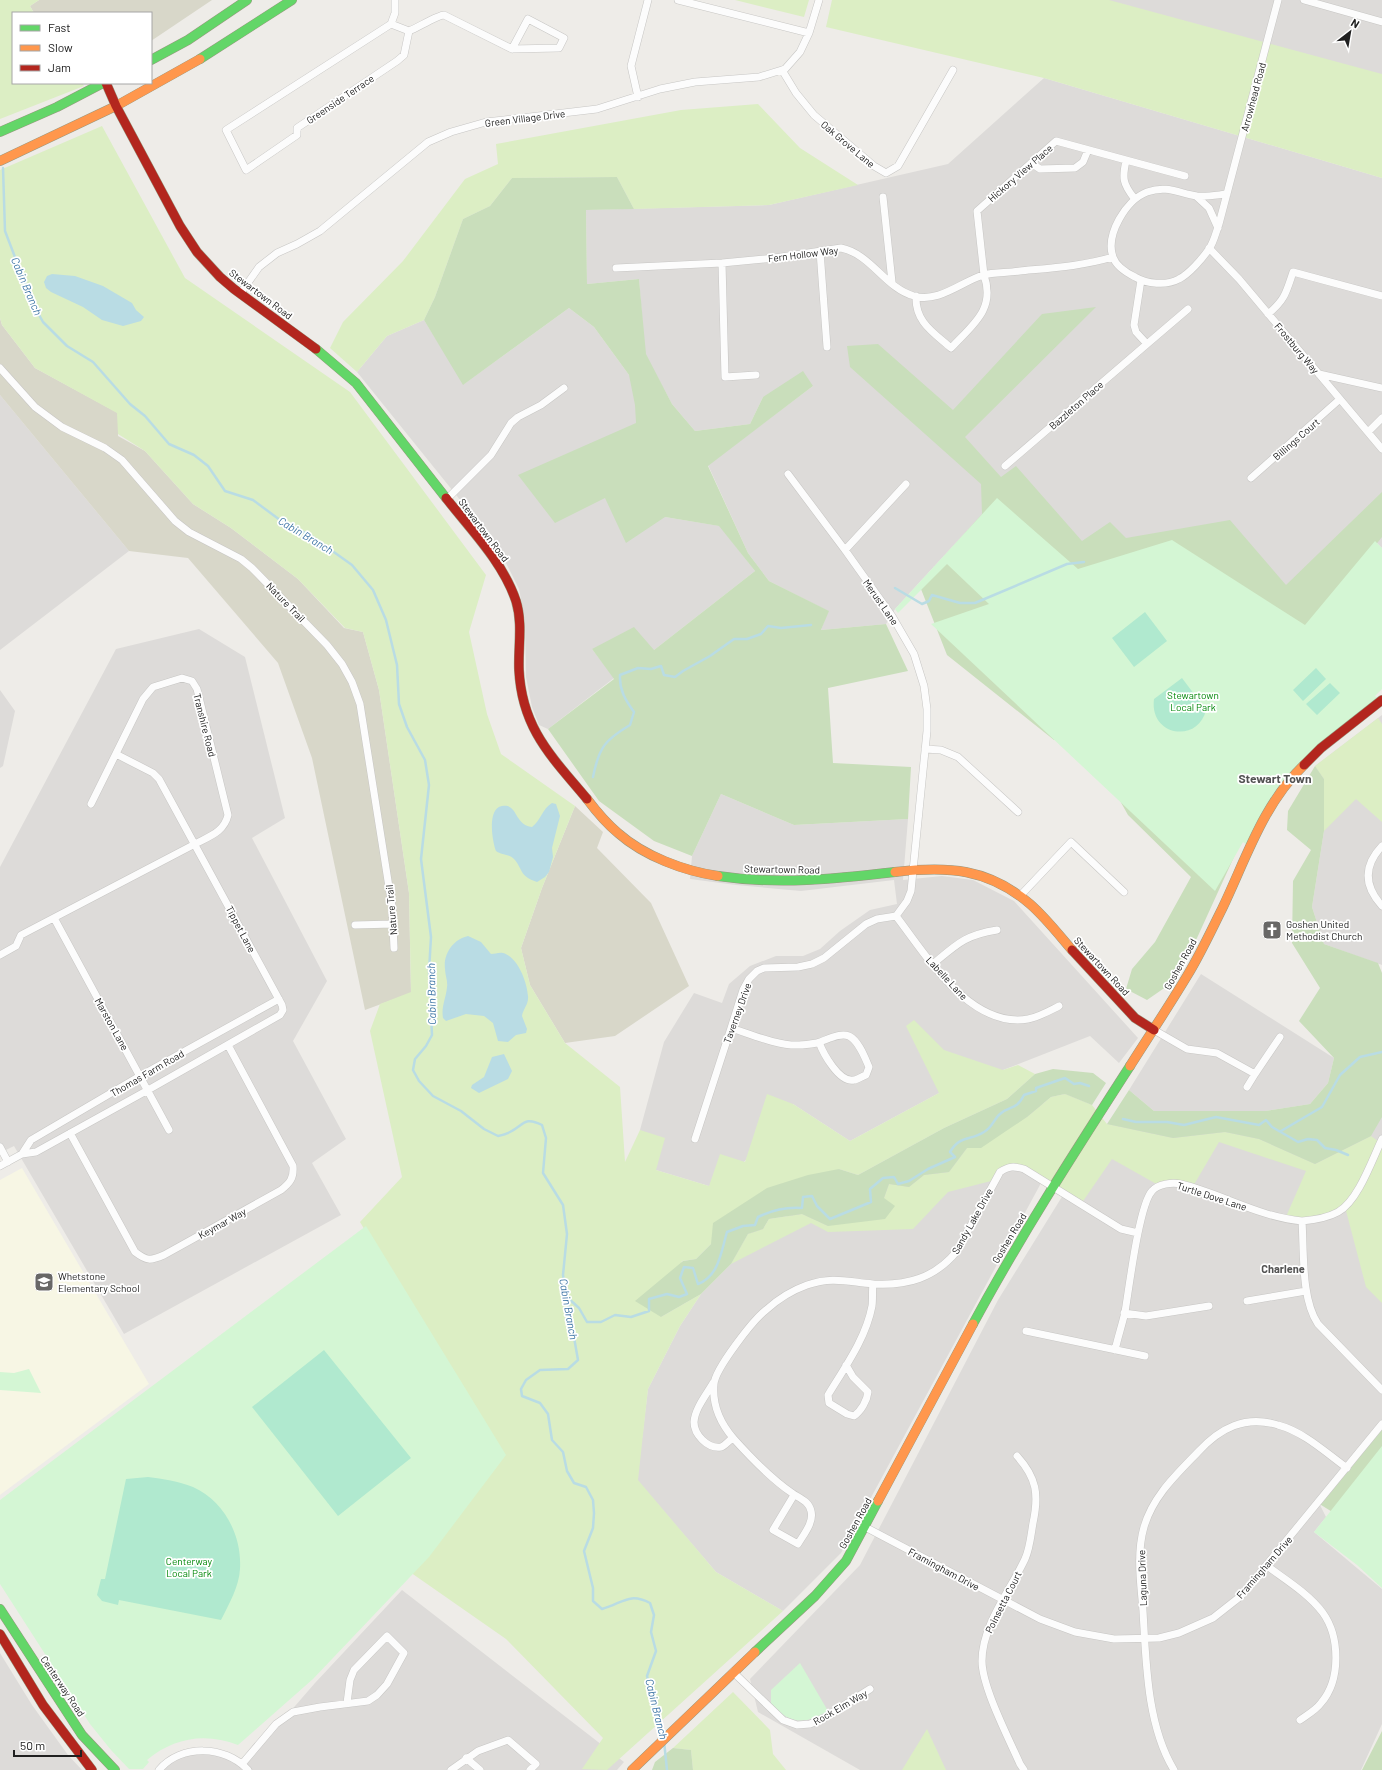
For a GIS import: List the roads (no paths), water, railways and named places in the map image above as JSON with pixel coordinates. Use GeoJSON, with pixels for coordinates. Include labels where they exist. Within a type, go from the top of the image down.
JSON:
{"type":"FeatureCollection","features":[{"type":"Feature","properties":{"kind":"street"},"geometry":{"type":"LineString","coordinates":[[152,60],[163,55],[247,0]]}},
{"type":"Feature","properties":{"kind":"street"},"geometry":{"type":"LineString","coordinates":[[0,161],[116,106],[185,69],[292,0]]}},
{"type":"Feature","properties":{"kind":"street"},"geometry":{"type":"LineString","coordinates":[[395,0],[391,24],[410,31],[430,22],[440,15],[444,15],[512,49],[559,48],[564,38],[528,19],[512,49]]}},
{"type":"Feature","properties":{"kind":"street"},"geometry":{"type":"LineString","coordinates":[[638,97],[631,66],[648,0]]}},
{"type":"Feature","properties":{"kind":"street"},"geometry":{"type":"LineString","coordinates":[[678,0],[809,33]]}},
{"type":"Feature","properties":{"kind":"street","name":"Green Village Drive"},"geometry":{"type":"LineString","coordinates":[[240,294],[259,267],[277,253],[320,231],[428,142],[452,132],[486,122],[597,109],[660,89],[681,85],[759,77],[785,69],[800,52],[809,33],[819,0]]}},
{"type":"Feature","properties":{"kind":"street","name":"Arrowhead Road"},"geometry":{"type":"LineString","coordinates":[[1113,257],[1125,272],[1141,280],[1162,284],[1179,280],[1209,248],[1218,228],[1278,0]]}},
{"type":"Feature","properties":{"kind":"street"},"geometry":{"type":"LineString","coordinates":[[1304,0],[1382,22]]}},
{"type":"Feature","properties":{"kind":"street","name":"Greenside Terrace"},"geometry":{"type":"LineString","coordinates":[[391,24],[226,130],[246,170],[297,135],[297,128],[397,61],[404,55],[410,31]]}},
{"type":"Feature","properties":{"kind":"street","name":"Oak Grove Lane"},"geometry":{"type":"LineString","coordinates":[[782,70],[796,93],[814,115],[874,166],[886,173],[898,166],[953,70]]}},
{"type":"Feature","properties":{"kind":"street"},"geometry":{"type":"LineString","coordinates":[[0,132],[57,107],[101,84]]}},
{"type":"Feature","properties":{"kind":"street","name":"Stewartown Road"},"geometry":{"type":"LineString","coordinates":[[106,84],[116,106],[180,226],[197,252],[220,277],[240,294],[318,350],[356,383],[498,564],[513,591],[520,622],[519,666],[525,708],[533,728],[565,774],[607,823],[631,843],[670,864],[696,872],[730,879],[768,882],[824,881],[912,870],[941,868],[965,870],[990,877],[1013,890],[1031,905],[1135,1018],[1154,1030]]}},
{"type":"Feature","properties":{"kind":"street","name":"Hickory View Place"},"geometry":{"type":"LineString","coordinates":[[984,275],[977,211],[1056,141],[1185,176]]}},
{"type":"Feature","properties":{"kind":"street"},"geometry":{"type":"LineString","coordinates":[[1031,164],[1040,169],[1075,168],[1083,162],[1088,150]]}},
{"type":"Feature","properties":{"kind":"street"},"geometry":{"type":"LineString","coordinates":[[1126,161],[1123,180],[1126,188],[1134,198]]}},
{"type":"Feature","properties":{"kind":"street"},"geometry":{"type":"LineString","coordinates":[[1113,257],[1112,243],[1115,229],[1123,211],[1134,198],[1147,192],[1159,189],[1179,190],[1196,196],[1227,194]]}},
{"type":"Feature","properties":{"kind":"street"},"geometry":{"type":"LineString","coordinates":[[1196,196],[1209,208],[1218,228]]}},
{"type":"Feature","properties":{"kind":"street"},"geometry":{"type":"LineString","coordinates":[[883,197],[892,282]]}},
{"type":"Feature","properties":{"kind":"street","name":"Fern Hollow Way"},"geometry":{"type":"LineString","coordinates":[[616,268],[722,263],[775,258],[841,248],[852,250],[860,255],[902,291],[916,296],[930,297],[944,293],[984,275],[1091,264],[1113,257]]}},
{"type":"Feature","properties":{"kind":"street","name":"Frostburg Way"},"geometry":{"type":"LineString","coordinates":[[1209,248],[1239,279],[1382,449]]}},
{"type":"Feature","properties":{"kind":"street"},"geometry":{"type":"LineString","coordinates":[[820,251],[827,347]]}},
{"type":"Feature","properties":{"kind":"street"},"geometry":{"type":"LineString","coordinates":[[722,263],[726,377],[756,376]]}},
{"type":"Feature","properties":{"kind":"street"},"geometry":{"type":"LineString","coordinates":[[1268,314],[1280,304],[1285,296],[1293,272],[1382,296]]}},
{"type":"Feature","properties":{"kind":"street"},"geometry":{"type":"LineString","coordinates":[[916,296],[917,313],[924,324],[951,348],[983,312],[987,292],[987,283],[984,275]]}},
{"type":"Feature","properties":{"kind":"street"},"geometry":{"type":"LineString","coordinates":[[1141,280],[1134,325],[1136,332],[1147,344]]}},
{"type":"Feature","properties":{"kind":"street","name":"Bazzleton Place"},"geometry":{"type":"LineString","coordinates":[[1005,466],[1188,309]]}},
{"type":"Feature","properties":{"kind":"street","name":"Nature Trail"},"geometry":{"type":"LineString","coordinates":[[0,368],[35,407],[62,427],[105,448],[122,460],[175,521],[189,532],[242,559],[328,645],[342,664],[352,682],[360,704],[392,906],[394,948]]}},
{"type":"Feature","properties":{"kind":"street"},"geometry":{"type":"LineString","coordinates":[[1319,374],[1382,388]]}},
{"type":"Feature","properties":{"kind":"street"},"geometry":{"type":"LineString","coordinates":[[447,499],[491,455],[511,423],[541,405],[564,388]]}},
{"type":"Feature","properties":{"kind":"street","name":"Billings Court"},"geometry":{"type":"LineString","coordinates":[[1251,478],[1340,399]]}},
{"type":"Feature","properties":{"kind":"street"},"geometry":{"type":"LineString","coordinates":[[1368,432],[1382,418]]}},
{"type":"Feature","properties":{"kind":"street","name":"Merust Lane"},"geometry":{"type":"LineString","coordinates":[[788,474],[892,616],[914,654],[924,686],[927,709],[925,748],[912,870]]}},
{"type":"Feature","properties":{"kind":"street"},"geometry":{"type":"LineString","coordinates":[[845,550],[906,484]]}},
{"type":"Feature","properties":{"kind":"street","name":"Transhire Road"},"geometry":{"type":"LineString","coordinates":[[0,955],[16,946],[21,935],[196,844],[218,831],[226,824],[228,815],[197,689],[192,681],[182,678],[153,687],[143,699],[91,804]]}},
{"type":"Feature","properties":{"kind":"street","name":"Goshen Road"},"geometry":{"type":"LineString","coordinates":[[632,1770],[733,1672],[815,1596],[838,1571],[853,1550],[964,1338],[999,1276],[1053,1186],[1188,975],[1222,908],[1255,834],[1282,790],[1298,770],[1321,748],[1382,700]]}},
{"type":"Feature","properties":{"kind":"street"},"geometry":{"type":"LineString","coordinates":[[925,748],[941,750],[958,757],[1018,812]]}},
{"type":"Feature","properties":{"kind":"street"},"geometry":{"type":"LineString","coordinates":[[116,754],[153,773],[159,779],[196,844]]}},
{"type":"Feature","properties":{"kind":"street"},"geometry":{"type":"LineString","coordinates":[[1020,896],[1071,842],[1124,892]]}},
{"type":"Feature","properties":{"kind":"street","name":"Tippet Lane"},"geometry":{"type":"LineString","coordinates":[[196,844],[282,1004],[283,1010],[280,1015]]}},
{"type":"Feature","properties":{"kind":"street"},"geometry":{"type":"LineString","coordinates":[[1382,846],[1372,856],[1368,880],[1372,894],[1382,906]]}},
{"type":"Feature","properties":{"kind":"street"},"geometry":{"type":"LineString","coordinates":[[896,916],[907,901],[911,891],[912,870]]}},
{"type":"Feature","properties":{"kind":"street","name":"Labelle Lane"},"geometry":{"type":"LineString","coordinates":[[896,916],[933,964],[965,999],[989,1015],[1026,1019],[1036,1017],[1059,1006]]}},
{"type":"Feature","properties":{"kind":"street","name":"Taverney Drive"},"geometry":{"type":"LineString","coordinates":[[695,1139],[743,990],[749,979],[757,971],[770,966],[798,968],[812,964],[824,958],[866,924],[877,919],[896,916]]}},
{"type":"Feature","properties":{"kind":"street","name":"Marston Lane"},"geometry":{"type":"LineString","coordinates":[[54,918],[169,1130]]}},
{"type":"Feature","properties":{"kind":"street"},"geometry":{"type":"LineString","coordinates":[[355,925],[393,924]]}},
{"type":"Feature","properties":{"kind":"street"},"geometry":{"type":"LineString","coordinates":[[933,964],[961,941],[980,933],[997,930]]}},
{"type":"Feature","properties":{"kind":"street","name":"Thomas Farm Road"},"geometry":{"type":"LineString","coordinates":[[22,1154],[31,1140],[140,1076],[279,999]]}},
{"type":"Feature","properties":{"kind":"street","name":"Thomas Farm Road"},"geometry":{"type":"LineString","coordinates":[[0,1166],[22,1154],[36,1152],[280,1015]]}},
{"type":"Feature","properties":{"kind":"street"},"geometry":{"type":"LineString","coordinates":[[731,1028],[760,1038],[797,1045],[819,1042],[841,1035],[848,1035],[853,1038],[869,1067],[866,1075],[854,1081],[848,1080],[838,1073],[829,1062],[819,1042]]}},
{"type":"Feature","properties":{"kind":"street"},"geometry":{"type":"LineString","coordinates":[[1154,1030],[1187,1049],[1217,1053],[1256,1074]]}},
{"type":"Feature","properties":{"kind":"street"},"geometry":{"type":"LineString","coordinates":[[1247,1087],[1280,1037]]}},
{"type":"Feature","properties":{"kind":"street","name":"Keymar Way"},"geometry":{"type":"LineString","coordinates":[[70,1133],[135,1252],[144,1259],[154,1260],[164,1255],[281,1190],[290,1183],[294,1175],[293,1166],[228,1045]]}},
{"type":"Feature","properties":{"kind":"street"},"geometry":{"type":"LineString","coordinates":[[1382,1139],[1352,1199],[1339,1212],[1317,1219],[1302,1220],[1306,1292],[1309,1307],[1318,1324],[1382,1390]]}},
{"type":"Feature","properties":{"kind":"street"},"geometry":{"type":"LineString","coordinates":[[0,1147],[8,1162]]}},
{"type":"Feature","properties":{"kind":"street","name":"Sandy Lake Drive"},"geometry":{"type":"LineString","coordinates":[[733,1438],[722,1447],[714,1447],[704,1442],[697,1434],[694,1422],[696,1412],[735,1345],[765,1310],[789,1294],[807,1285],[827,1280],[845,1280],[873,1284],[895,1284],[917,1280],[934,1271],[948,1261],[957,1251],[1000,1172],[1006,1168],[1014,1166],[1024,1169],[1053,1186]]}},
{"type":"Feature","properties":{"kind":"street","name":"Turtle Dove Lane"},"geometry":{"type":"LineString","coordinates":[[1115,1350],[1124,1313],[1138,1233],[1146,1201],[1152,1191],[1160,1186],[1179,1183],[1273,1216],[1302,1220]]}},
{"type":"Feature","properties":{"kind":"street"},"geometry":{"type":"LineString","coordinates":[[1053,1186],[1121,1229],[1138,1233]]}},
{"type":"Feature","properties":{"kind":"street"},"geometry":{"type":"LineString","coordinates":[[846,1365],[853,1377],[868,1392],[868,1397],[859,1413],[854,1416],[847,1414],[829,1403],[828,1395],[846,1365],[866,1326],[872,1305],[873,1284]]}},
{"type":"Feature","properties":{"kind":"street"},"geometry":{"type":"LineString","coordinates":[[1248,1301],[1306,1292]]}},
{"type":"Feature","properties":{"kind":"street"},"geometry":{"type":"LineString","coordinates":[[1124,1313],[1146,1316],[1209,1306]]}},
{"type":"Feature","properties":{"kind":"street"},"geometry":{"type":"LineString","coordinates":[[1026,1331],[1145,1356]]}},
{"type":"Feature","properties":{"kind":"street"},"geometry":{"type":"LineString","coordinates":[[714,1382],[718,1414],[733,1438],[761,1468],[794,1495],[806,1502],[811,1509],[812,1518],[798,1544],[773,1530],[794,1495]]}},
{"type":"Feature","properties":{"kind":"street","name":"Laguna Drive"},"geometry":{"type":"LineString","coordinates":[[1174,1770],[1162,1744],[1151,1706],[1144,1639],[1139,1565],[1140,1546],[1144,1527],[1162,1490],[1204,1445],[1217,1434],[1233,1425],[1250,1422],[1278,1424],[1302,1434],[1347,1468]]}},
{"type":"Feature","properties":{"kind":"street","name":"Framingham Drive"},"geometry":{"type":"LineString","coordinates":[[865,1527],[1040,1619],[1075,1632],[1114,1639],[1159,1638],[1179,1633],[1213,1618],[1241,1596],[1382,1424]]}},
{"type":"Feature","properties":{"kind":"street","name":"Poinsetta Court"},"geometry":{"type":"LineString","coordinates":[[1017,1456],[1028,1469],[1036,1486],[1035,1514],[1026,1557],[989,1627],[984,1642],[982,1662],[988,1688],[1020,1764],[1024,1770]]}},
{"type":"Feature","properties":{"kind":"street"},"geometry":{"type":"LineString","coordinates":[[1267,1566],[1308,1597],[1324,1614],[1336,1641],[1337,1662],[1331,1686],[1322,1703],[1300,1720]]}},
{"type":"Feature","properties":{"kind":"street","name":"Centerway Road"},"geometry":{"type":"LineString","coordinates":[[0,1609],[78,1729],[115,1770]]}},
{"type":"Feature","properties":{"kind":"street"},"geometry":{"type":"LineString","coordinates":[[13,1630],[0,1636],[43,1705],[92,1770]]}},
{"type":"Feature","properties":{"kind":"street"},"geometry":{"type":"LineString","coordinates":[[159,1770],[177,1755],[193,1752],[219,1752],[235,1759],[245,1767],[276,1724],[293,1712],[368,1701],[377,1695],[387,1684],[404,1653],[387,1636],[354,1670],[350,1680],[347,1703]]}},
{"type":"Feature","properties":{"kind":"street","name":"Rock Elm Way"},"geometry":{"type":"LineString","coordinates":[[733,1672],[783,1720],[797,1725],[810,1724],[824,1718],[870,1689]]}},
{"type":"Feature","properties":{"kind":"street"},"geometry":{"type":"LineString","coordinates":[[451,1770],[478,1751],[508,1740],[536,1764],[530,1770]]}},
{"type":"Feature","properties":{"kind":"street"},"geometry":{"type":"LineString","coordinates":[[466,1758],[480,1770]]}},
{"type":"Feature","properties":{"kind":"water"},"geometry":{"type":"Polygon","coordinates":[[[52,274],[75,276],[103,286],[132,303],[136,310],[144,317],[141,321],[123,326],[102,320],[83,307],[51,292],[46,288],[44,282],[47,276],[52,274]]]}},
{"type":"Feature","properties":{"kind":"water"},"geometry":{"type":"Polygon","coordinates":[[[552,803],[556,804],[560,816],[552,848],[553,857],[549,872],[545,877],[537,882],[524,875],[512,857],[496,851],[492,833],[492,818],[497,808],[507,806],[514,811],[522,822],[532,827],[538,821],[546,808],[552,803]]]}},
{"type":"Feature","properties":{"kind":"water"},"geometry":{"type":"Polygon","coordinates":[[[468,936],[481,942],[491,954],[503,953],[508,955],[513,959],[524,977],[528,999],[522,1016],[527,1029],[526,1033],[516,1035],[508,1042],[498,1041],[493,1023],[484,1016],[466,1014],[446,1021],[443,1018],[447,985],[445,969],[446,958],[450,948],[458,940],[468,936]]]}},
{"type":"Feature","properties":{"kind":"water"},"geometry":{"type":"Polygon","coordinates":[[[504,1054],[512,1071],[508,1079],[479,1093],[471,1088],[472,1085],[484,1077],[492,1057],[504,1054]]]}},
{"type":"Feature","properties":{"kind":"waterway","name":"Cabin Branch"},"geometry":{"type":"LineString","coordinates":[[3,168],[5,231],[33,304],[43,322],[67,346],[93,362],[130,404],[145,416],[169,444],[194,455],[208,466],[225,491],[253,500],[284,523],[310,535],[352,565],[373,590],[386,620],[397,665],[399,704],[407,727],[425,760],[429,785],[421,859],[431,937],[429,971],[432,1035],[426,1046],[415,1059],[413,1070],[419,1081],[433,1096],[461,1111],[484,1129],[498,1136],[510,1132],[524,1122],[531,1121],[542,1125],[546,1138],[543,1173],[563,1205],[567,1234],[563,1275],[578,1360],[568,1369],[540,1370],[526,1380],[521,1389],[522,1396],[540,1403],[548,1414],[552,1440],[563,1452],[567,1471],[574,1483],[586,1487],[593,1500],[593,1528],[584,1551],[593,1588],[593,1601],[602,1609],[631,1598],[637,1598],[650,1603],[654,1615],[651,1632],[656,1651],[647,1676],[663,1736]]}},
{"type":"Feature","properties":{"kind":"waterway"},"geometry":{"type":"LineString","coordinates":[[895,588],[922,604],[929,601],[932,595],[960,603],[975,603],[1067,564],[1084,562]]}},
{"type":"Feature","properties":{"kind":"waterway"},"geometry":{"type":"LineString","coordinates":[[593,777],[598,758],[604,745],[615,735],[630,725],[634,712],[622,690],[620,675],[638,668],[651,669],[661,666],[664,675],[675,677],[710,656],[734,639],[747,639],[761,634],[768,626],[781,628],[811,625]]}},
{"type":"Feature","properties":{"kind":"waterway"},"geometry":{"type":"LineString","coordinates":[[1281,1131],[1322,1107],[1340,1075],[1360,1057],[1382,1052]]}},
{"type":"Feature","properties":{"kind":"waterway"},"geometry":{"type":"LineString","coordinates":[[568,1298],[579,1308],[587,1322],[601,1322],[615,1315],[631,1317],[649,1311],[649,1299],[667,1294],[679,1297],[687,1294],[680,1278],[684,1267],[693,1268],[698,1284],[711,1275],[721,1255],[727,1232],[743,1226],[755,1225],[758,1217],[769,1212],[790,1208],[802,1208],[803,1197],[812,1196],[817,1206],[830,1219],[871,1202],[870,1189],[883,1178],[894,1177],[898,1184],[909,1181],[928,1169],[955,1157],[950,1152],[958,1143],[979,1135],[987,1130],[1000,1114],[1007,1109],[1016,1106],[1024,1095],[1036,1091],[1036,1088],[1065,1078],[1074,1084],[1080,1083],[1089,1086]]}},
{"type":"Feature","properties":{"kind":"waterway"},"geometry":{"type":"LineString","coordinates":[[1123,1119],[1136,1122],[1167,1122],[1184,1125],[1216,1117],[1259,1125],[1266,1120],[1272,1127],[1298,1142],[1308,1139],[1317,1140],[1325,1148],[1336,1150],[1348,1155]]}},
{"type":"Feature","properties":{"kind":"waterway","name":"Cabin Branch"},"geometry":{"type":"LineString","coordinates":[[664,1741],[667,1770]]}},
{"type":"Feature","properties":{"kind":"place","name":"Goshen United Methodist Church"},"geometry":{"type":"Point","coordinates":[1272,930]}},
{"type":"Feature","properties":{"kind":"place","name":"Whetstone Elementary School"},"geometry":{"type":"Point","coordinates":[44,1282]}},
{"type":"Feature","properties":{"kind":"district","name":"Stewart Town"},"geometry":{"type":"Point","coordinates":[1275,778]}},
{"type":"Feature","properties":{"kind":"district","name":"Charlene"},"geometry":{"type":"Point","coordinates":[1283,1268]}},
{"type":"Feature","properties":{"kind":"park label","name":"Stewartown Local Park"},"geometry":{"type":"Point","coordinates":[1193,700]}},
{"type":"Feature","properties":{"kind":"park label","name":"Centerway Local Park"},"geometry":{"type":"Point","coordinates":[189,1566]}}]}
